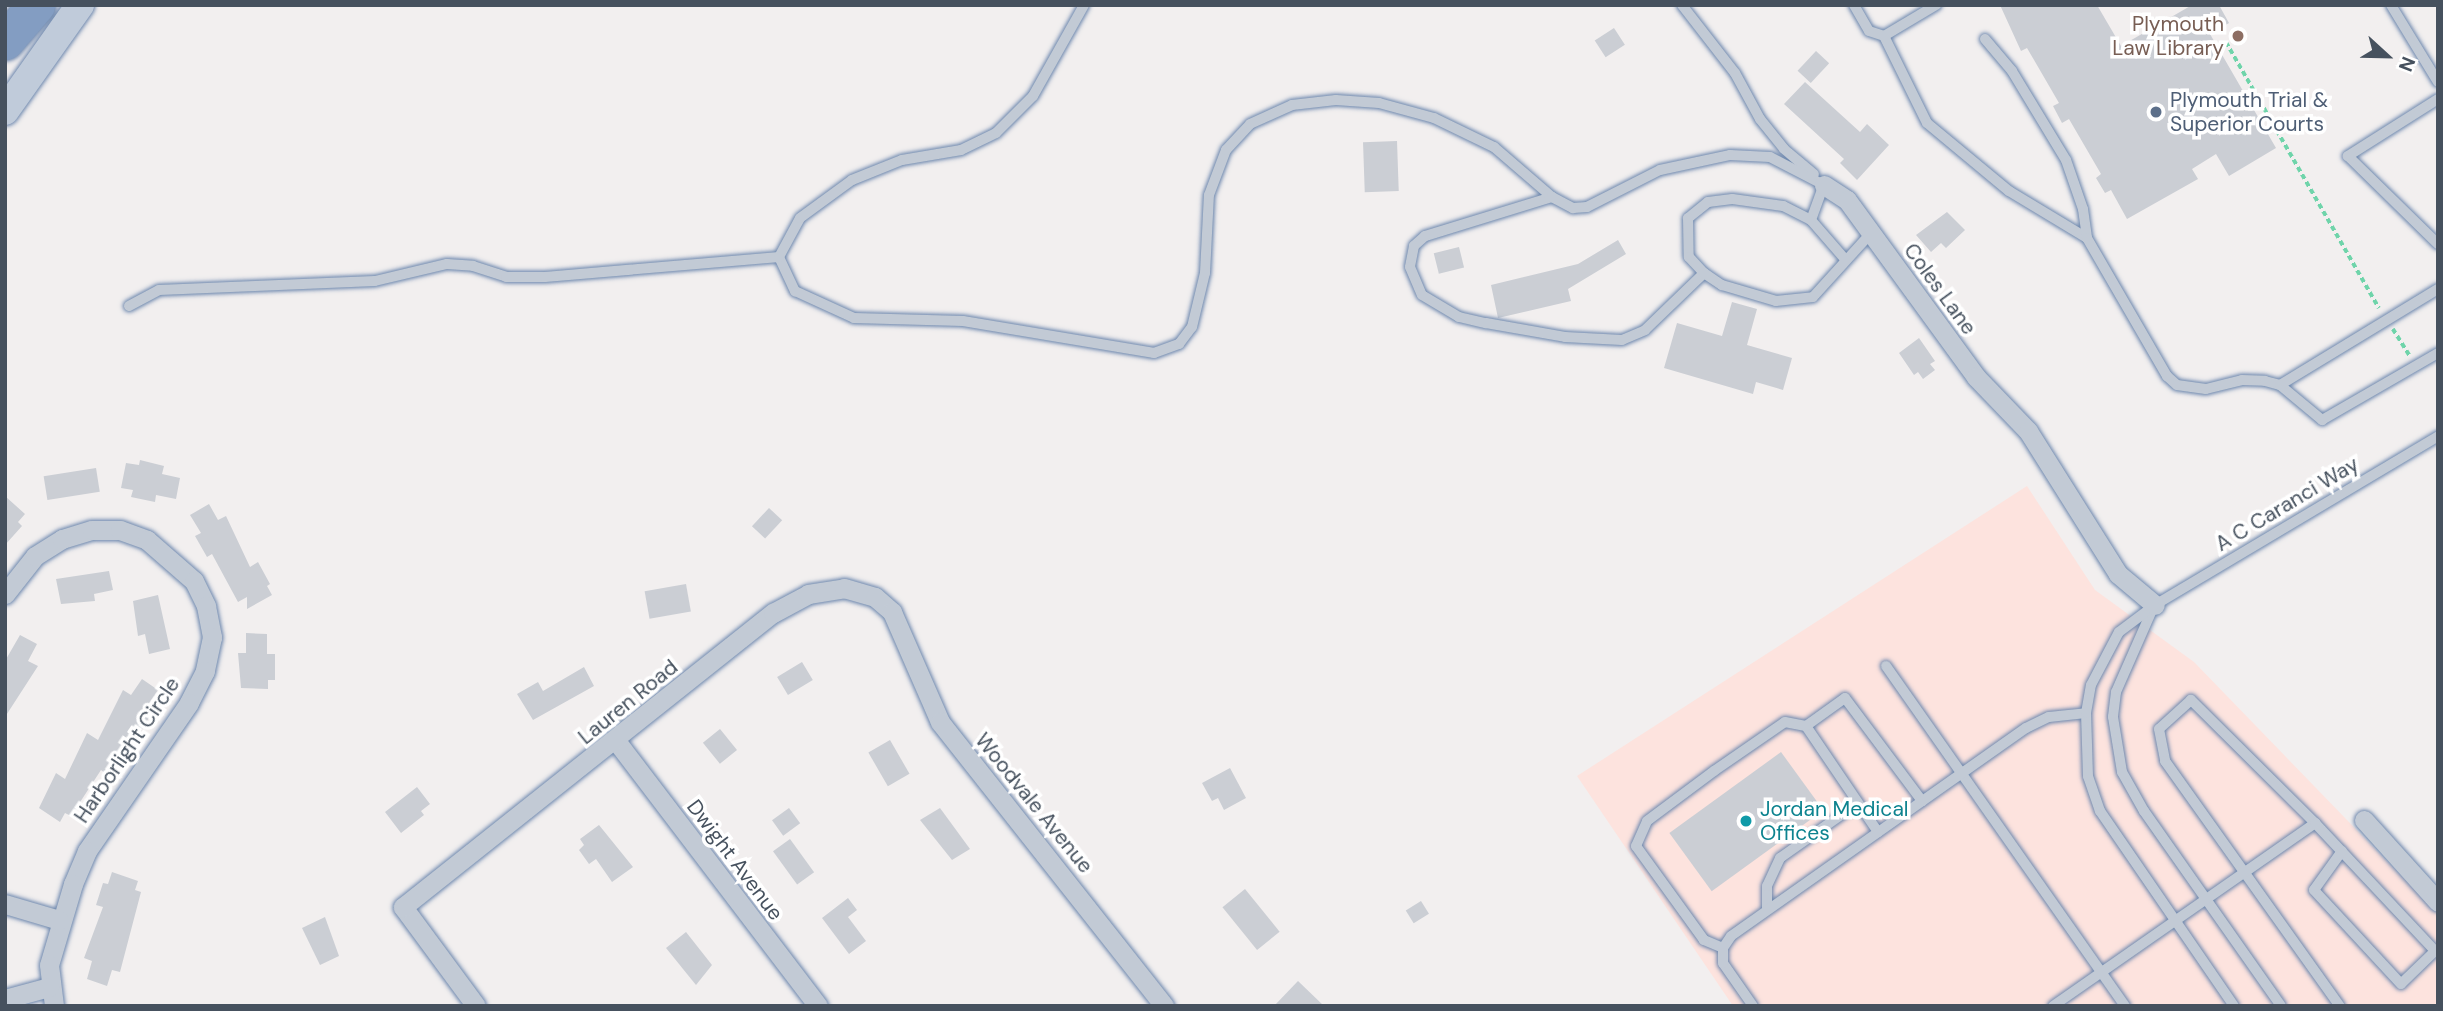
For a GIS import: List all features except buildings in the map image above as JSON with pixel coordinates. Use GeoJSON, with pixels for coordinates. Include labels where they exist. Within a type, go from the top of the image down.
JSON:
{"type":"FeatureCollection","features":[{"type":"Feature","properties":{"kind":"highway"},"geometry":{"type":"LineString","coordinates":[[5,41],[36,5]]}},
{"type":"Feature","properties":{"kind":"main road"},"geometry":{"type":"LineString","coordinates":[[5,111],[80,5]]}},
{"type":"Feature","properties":{"kind":"street","name":"Coles Lane"},"geometry":{"type":"LineString","coordinates":[[1824,185],[1847,200],[1976,377],[2028,431],[2118,574],[2155,605]]}},
{"type":"Feature","properties":{"kind":"street","name":"Harborlight Circle"},"geometry":{"type":"LineString","coordinates":[[5,594],[35,556],[62,539],[92,530],[120,530],[147,540],[194,582],[206,606],[212,637],[205,671],[189,703],[87,851],[59,920],[52,996],[5,999]]}},
{"type":"Feature","properties":{"kind":"street","name":"Lauren Road"},"geometry":{"type":"LineString","coordinates":[[476,1006],[403,907],[617,742],[756,626],[808,594],[855,590],[875,597],[894,614]]}},
{"type":"Feature","properties":{"kind":"street","name":"Woodvale Avenue"},"geometry":{"type":"LineString","coordinates":[[894,614],[940,722],[1164,1006]]}},
{"type":"Feature","properties":{"kind":"street","name":"Dwight Avenue"},"geometry":{"type":"LineString","coordinates":[[617,742],[818,1006]]}},
{"type":"Feature","properties":{"kind":"street"},"geometry":{"type":"LineString","coordinates":[[2364,820],[2438,902]]}},
{"type":"Feature","properties":{"kind":"street"},"geometry":{"type":"LineString","coordinates":[[5,904],[59,920]]}},
{"type":"Feature","properties":{"kind":"lane"},"geometry":{"type":"LineString","coordinates":[[779,257],[800,218],[852,180],[902,160],[961,150],[996,132],[1032,96],[1084,5]]}},
{"type":"Feature","properties":{"kind":"lane","name":"Coles Lane"},"geometry":{"type":"LineString","coordinates":[[1682,5],[1735,73],[1760,120],[1784,149],[1824,185]]}},
{"type":"Feature","properties":{"kind":"lane"},"geometry":{"type":"LineString","coordinates":[[1854,5],[1869,30],[1884,36],[1927,122],[2009,191],[2087,239]]}},
{"type":"Feature","properties":{"kind":"lane"},"geometry":{"type":"LineString","coordinates":[[1884,36],[1937,5]]}},
{"type":"Feature","properties":{"kind":"lane"},"geometry":{"type":"LineString","coordinates":[[2391,5],[2438,82]]}},
{"type":"Feature","properties":{"kind":"lane"},"geometry":{"type":"LineString","coordinates":[[1985,39],[2011,71],[2066,160],[2084,209],[2087,239],[2167,376],[2177,385],[2206,389],[2242,380],[2280,385],[2322,420],[2438,353]]}},
{"type":"Feature","properties":{"kind":"lane"},"geometry":{"type":"LineString","coordinates":[[2438,99],[2348,156],[2438,244]]}},
{"type":"Feature","properties":{"kind":"lane"},"geometry":{"type":"LineString","coordinates":[[779,257],[795,290],[854,318],[963,321],[1154,353],[1179,344],[1192,327],[1205,273],[1209,195],[1218,165],[1237,136],[1277,109],[1336,100],[1419,113],[1494,147],[1552,197],[1584,208],[1660,170],[1730,155],[1770,157],[1824,185],[1811,220]]}},
{"type":"Feature","properties":{"kind":"lane"},"geometry":{"type":"LineString","coordinates":[[1552,197],[1425,236],[1414,246],[1410,267],[1413,283],[1435,306],[1459,317],[1565,337],[1622,340],[1645,330],[1704,273]]}},
{"type":"Feature","properties":{"kind":"lane"},"geometry":{"type":"LineString","coordinates":[[1844,258],[1811,220],[1783,206],[1753,200],[1708,202],[1688,218],[1685,239],[1689,257],[1704,273],[1732,288],[1795,302],[1813,297],[1844,258],[1872,232]]}},
{"type":"Feature","properties":{"kind":"lane"},"geometry":{"type":"LineString","coordinates":[[129,306],[159,290],[375,281],[447,264],[473,266],[506,277],[545,277],[779,257]]}},
{"type":"Feature","properties":{"kind":"lane"},"geometry":{"type":"LineString","coordinates":[[2280,385],[2438,289]]}},
{"type":"Feature","properties":{"kind":"lane","name":"A C Caranci Way"},"geometry":{"type":"LineString","coordinates":[[2234,1006],[2100,811],[2088,776],[2086,713],[2091,685],[2119,632],[2155,605],[2438,436]]}},
{"type":"Feature","properties":{"kind":"lane"},"geometry":{"type":"LineString","coordinates":[[2155,605],[2116,692],[2116,744],[2122,772],[2144,811],[2281,1006]]}},
{"type":"Feature","properties":{"kind":"lane"},"geometry":{"type":"LineString","coordinates":[[1886,666],[2124,1006]]}},
{"type":"Feature","properties":{"kind":"lane"},"geometry":{"type":"LineString","coordinates":[[1806,726],[1845,698],[1922,801]]}},
{"type":"Feature","properties":{"kind":"lane"},"geometry":{"type":"LineString","coordinates":[[2340,1006],[2243,874],[2165,761],[2159,729],[2192,700],[2342,851],[2435,951],[2401,984],[2314,890],[2342,851]]}},
{"type":"Feature","properties":{"kind":"lane"},"geometry":{"type":"LineString","coordinates":[[1753,1006],[1723,963],[1723,948],[1731,936],[1962,772],[2049,717],[2086,713]]}},
{"type":"Feature","properties":{"kind":"lane"},"geometry":{"type":"LineString","coordinates":[[1723,948],[1704,940],[1636,846],[1647,821],[1785,722],[1806,726],[1878,832]]}},
{"type":"Feature","properties":{"kind":"lane"},"geometry":{"type":"LineString","coordinates":[[1767,910],[1768,886],[1780,858],[1858,803]]}},
{"type":"Feature","properties":{"kind":"lane"},"geometry":{"type":"LineString","coordinates":[[2053,1006],[2315,823]]}},
{"type":"Feature","properties":{"kind":"path"},"geometry":{"type":"LineString","coordinates":[[2226,42],[2287,141],[2330,228],[2416,366]]}},
{"type":"Feature","properties":{"kind":"shaded area"},"geometry":{"type":"Polygon","coordinates":[[[2027,486],[2095,590],[2194,662],[2438,914],[2438,1006],[1733,1006],[1577,776],[2027,486]]]}},
{"type":"Feature","properties":{"kind":"place","name":"Plymouth Law Library"},"geometry":{"type":"Point","coordinates":[2238,36]}},
{"type":"Feature","properties":{"kind":"place","name":"Plymouth Trial & Superior Courts"},"geometry":{"type":"Point","coordinates":[2156,112]}},
{"type":"Feature","properties":{"kind":"place","name":"Jordan Medical Offices"},"geometry":{"type":"Point","coordinates":[1746,821]}}]}
